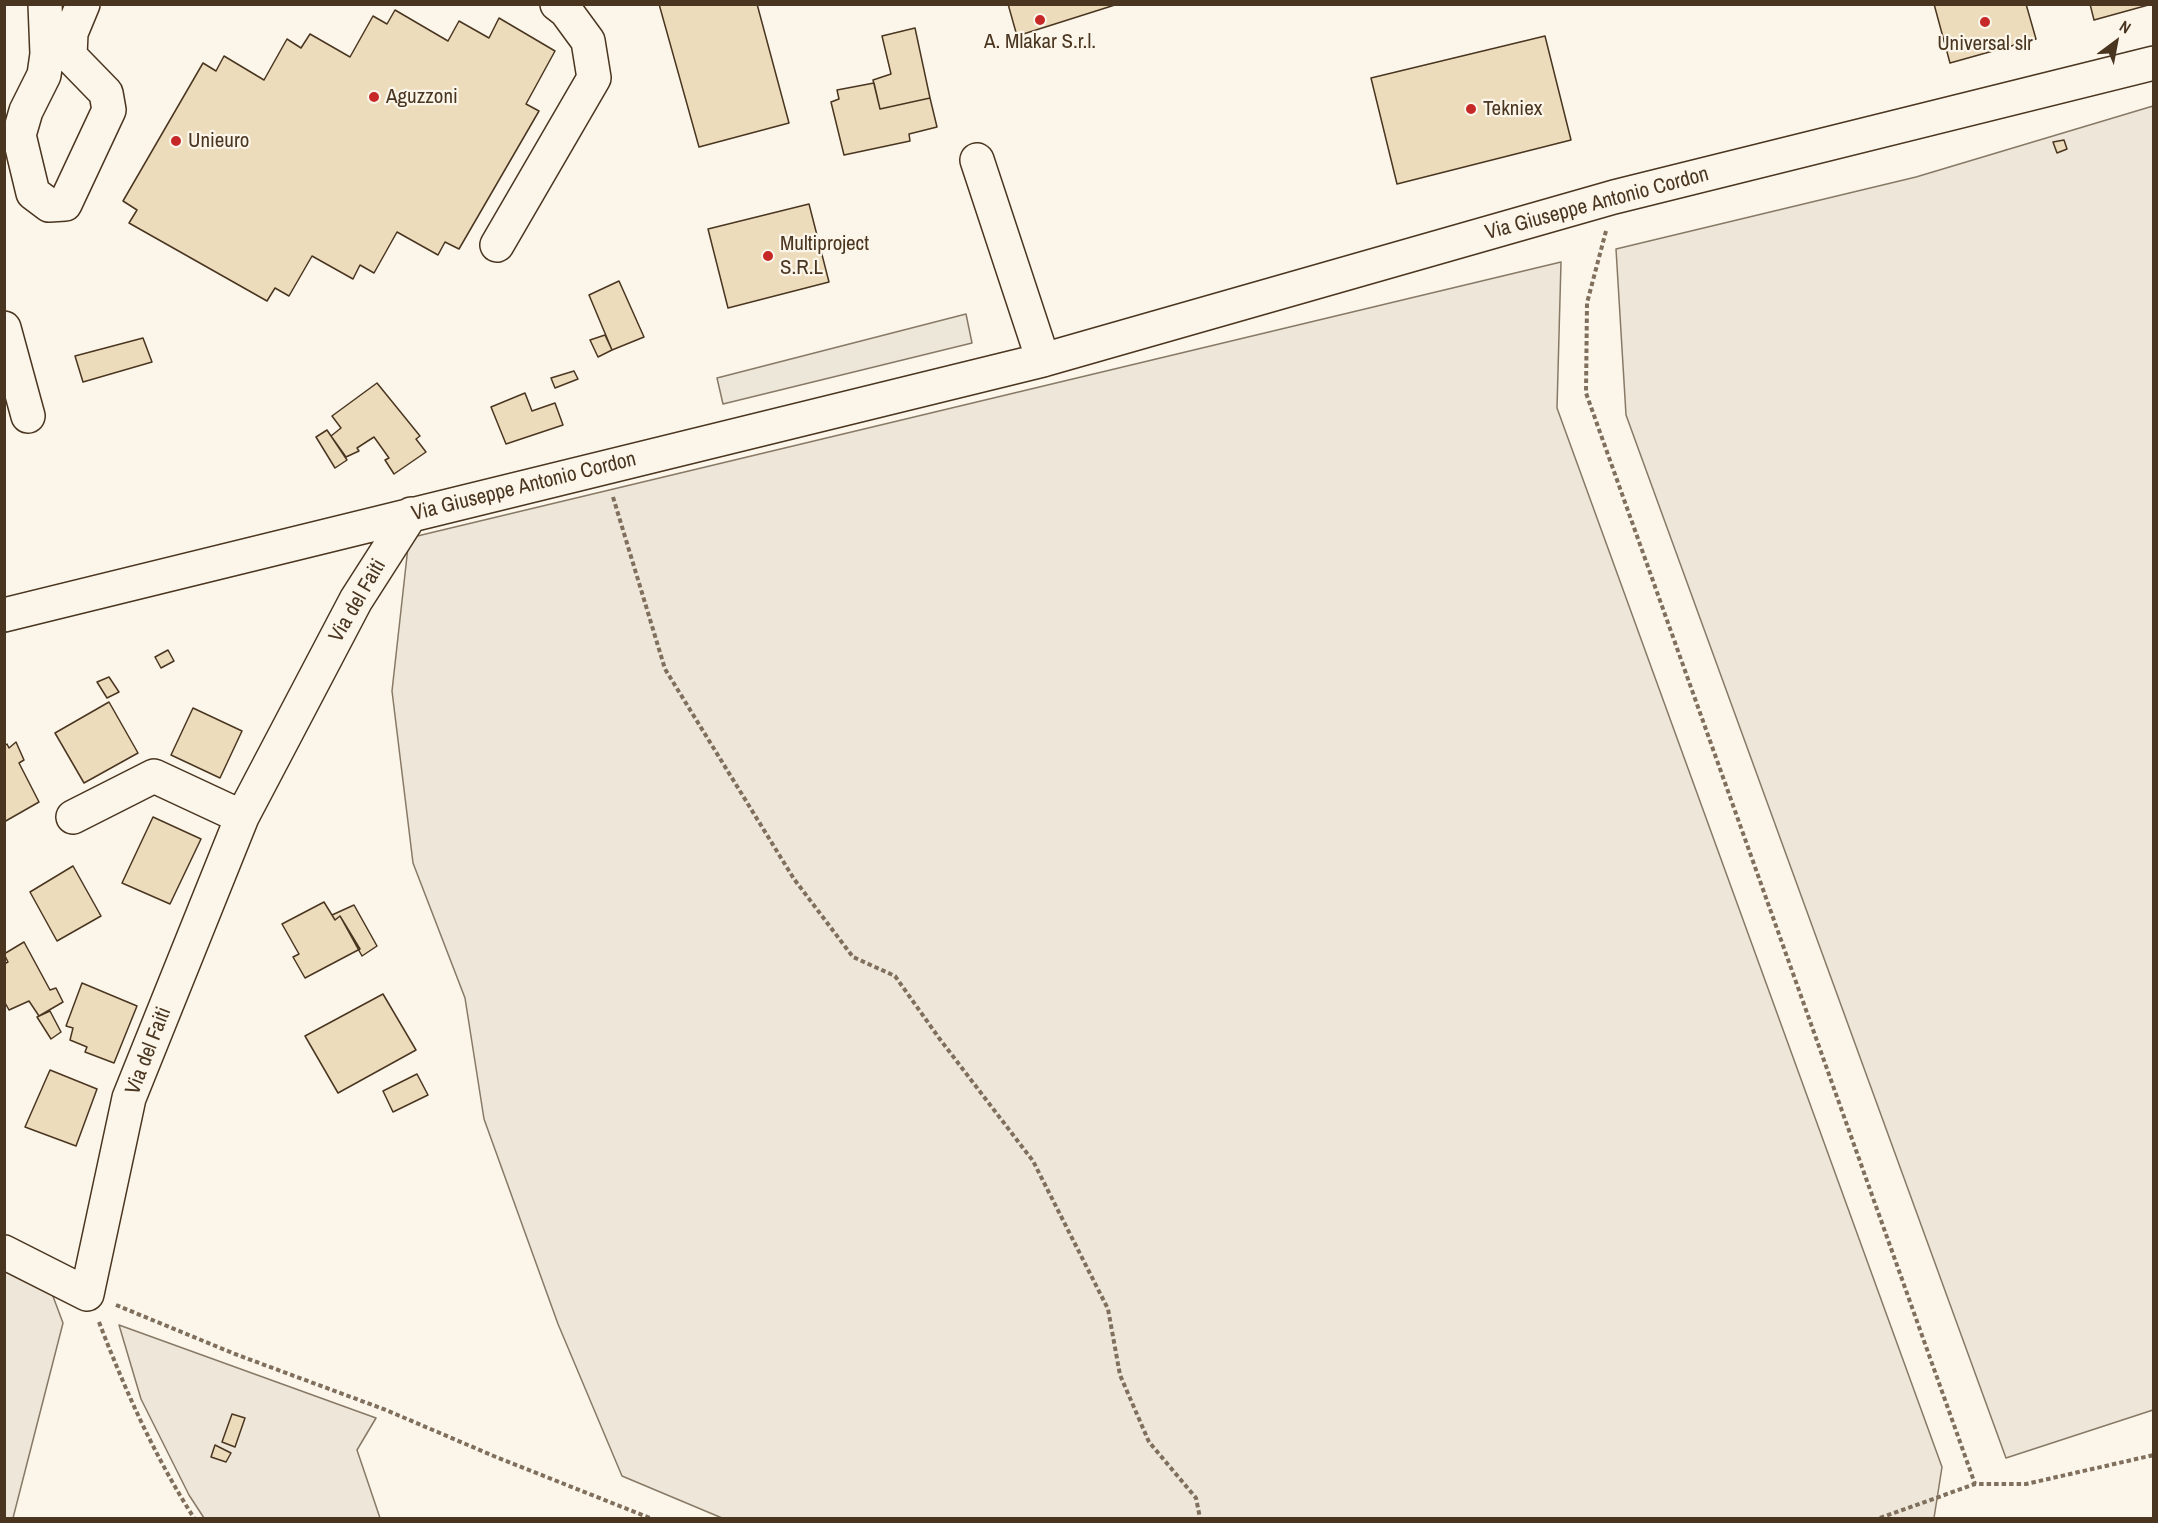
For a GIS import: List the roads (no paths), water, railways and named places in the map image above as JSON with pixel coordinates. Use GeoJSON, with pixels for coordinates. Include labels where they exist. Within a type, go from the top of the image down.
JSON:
{"type":"FeatureCollection","features":[{"type":"Feature","properties":{"kind":"street"},"geometry":{"type":"LineString","coordinates":[[45,4],[47,54],[44,75],[26,111],[19,135],[33,193],[49,206],[65,204],[109,110],[106,93],[70,56],[71,33],[83,4]]}},
{"type":"Feature","properties":{"kind":"street"},"geometry":{"type":"LineString","coordinates":[[497,245],[594,78],[588,41],[566,11],[557,4]]}},
{"type":"Feature","properties":{"kind":"street","name":"Via Giuseppe Antonio Cordon"},"geometry":{"type":"LineString","coordinates":[[4,615],[1043,360],[1614,197],[2154,63]]}},
{"type":"Feature","properties":{"kind":"street"},"geometry":{"type":"LineString","coordinates":[[977,160],[1043,360]]}},
{"type":"Feature","properties":{"kind":"street"},"geometry":{"type":"LineString","coordinates":[[4,328],[28,416]]}},
{"type":"Feature","properties":{"kind":"street","name":"Via del Faiti"},"geometry":{"type":"LineString","coordinates":[[4,1252],[87,1294],[129,1098],[242,817],[356,600],[411,514]]}},
{"type":"Feature","properties":{"kind":"street"},"geometry":{"type":"LineString","coordinates":[[73,817],[154,776],[242,817]]}},
{"type":"Feature","properties":{"kind":"place","name":"A. Mlakar S.r.l."},"geometry":{"type":"Point","coordinates":[1040,20]}},
{"type":"Feature","properties":{"kind":"place","name":"Universal slr"},"geometry":{"type":"Point","coordinates":[1985,22]}},
{"type":"Feature","properties":{"kind":"place","name":"Aguzzoni"},"geometry":{"type":"Point","coordinates":[374,97]}},
{"type":"Feature","properties":{"kind":"place","name":"Tekniex"},"geometry":{"type":"Point","coordinates":[1471,109]}},
{"type":"Feature","properties":{"kind":"place","name":"Unieuro"},"geometry":{"type":"Point","coordinates":[176,141]}},
{"type":"Feature","properties":{"kind":"place","name":"Multiproject S.R.L"},"geometry":{"type":"Point","coordinates":[768,256]}}]}
